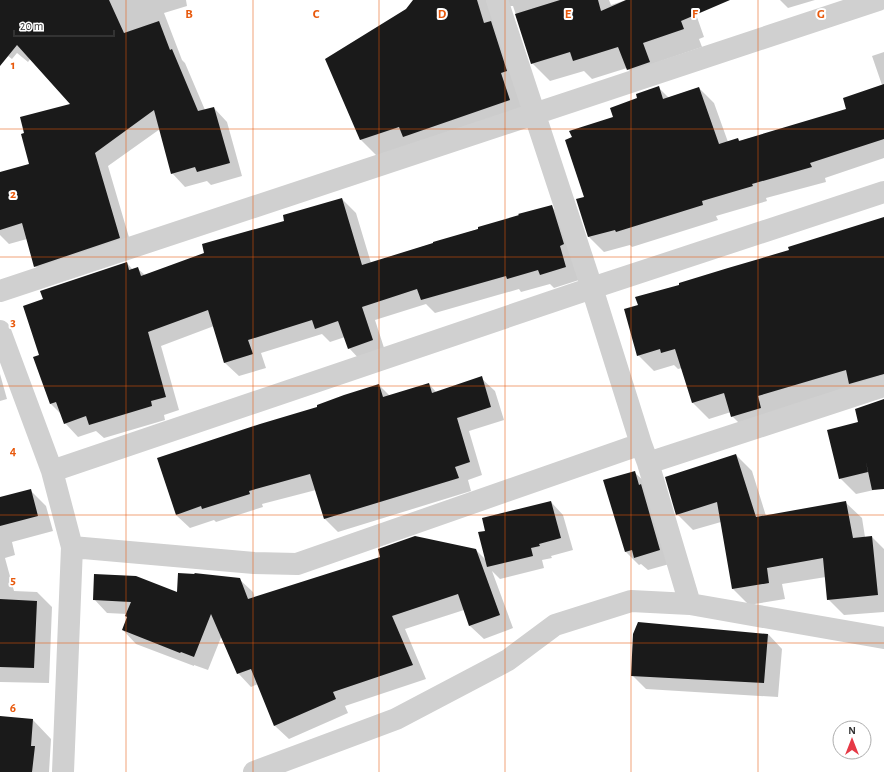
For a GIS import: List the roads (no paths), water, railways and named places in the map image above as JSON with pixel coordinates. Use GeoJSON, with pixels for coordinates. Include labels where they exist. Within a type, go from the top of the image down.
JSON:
{"type":"FeatureCollection","features":[{"type":"Feature","properties":{"kind":"street"},"geometry":{"type":"LineString","coordinates":[[497,0],[592,288],[645,454],[690,604]]}},
{"type":"Feature","properties":{"kind":"street"},"geometry":{"type":"LineString","coordinates":[[0,291],[878,0]]}},
{"type":"Feature","properties":{"kind":"street"},"geometry":{"type":"LineString","coordinates":[[52,471],[592,288],[884,192]]}},
{"type":"Feature","properties":{"kind":"street"},"geometry":{"type":"LineString","coordinates":[[0,331],[52,471],[72,547],[63,772]]}},
{"type":"Feature","properties":{"kind":"street"},"geometry":{"type":"LineString","coordinates":[[72,547],[246,562],[297,564],[645,454],[884,386]]}},
{"type":"Feature","properties":{"kind":"street"},"geometry":{"type":"LineString","coordinates":[[254,772],[396,719],[508,660],[555,625],[631,601],[690,604],[884,638]]}}]}
